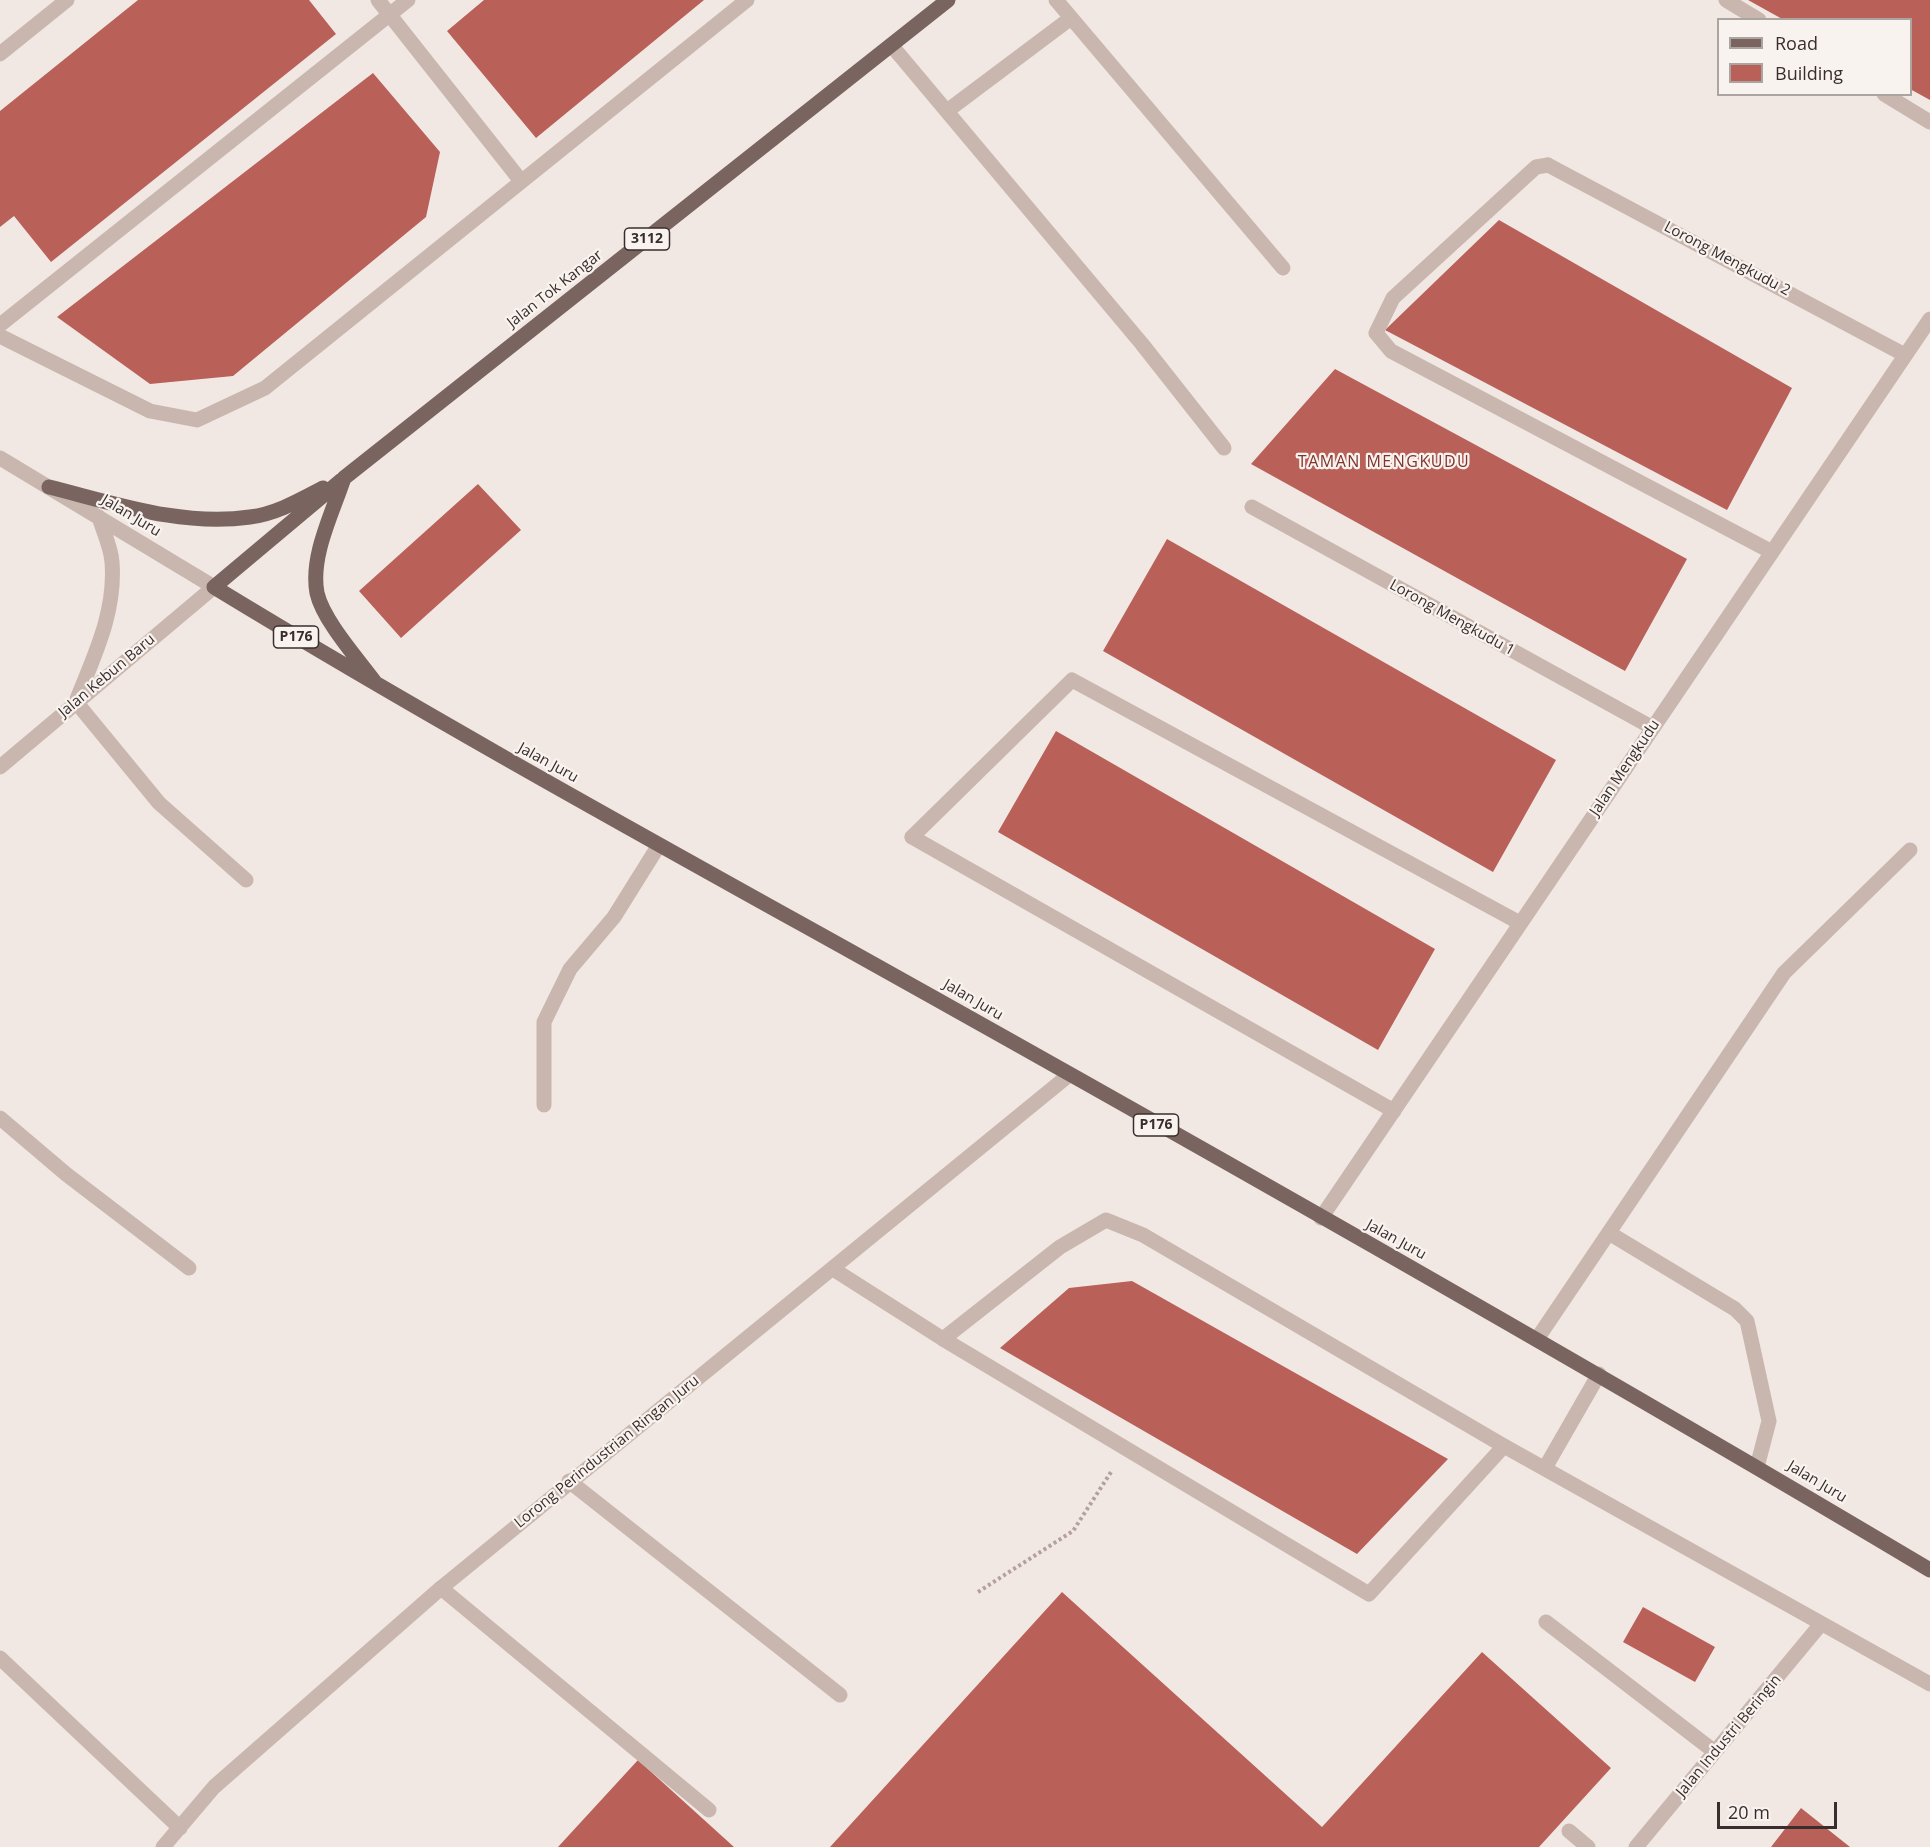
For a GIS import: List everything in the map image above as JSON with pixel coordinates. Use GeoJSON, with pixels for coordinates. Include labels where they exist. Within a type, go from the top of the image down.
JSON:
{"type":"FeatureCollection","features":[{"type":"Feature","properties":{"kind":"main road","name":"Jalan Tok Kangar"},"geometry":{"type":"LineString","coordinates":[[214,587],[345,478],[948,0]]}},
{"type":"Feature","properties":{"kind":"main road"},"geometry":{"type":"LineString","coordinates":[[49,487],[176,518],[250,518],[280,509],[345,478]]}},
{"type":"Feature","properties":{"kind":"main road"},"geometry":{"type":"LineString","coordinates":[[345,478],[322,544],[315,574],[317,595],[331,621],[378,687]]}},
{"type":"Feature","properties":{"kind":"main road","name":"Jalan Juru"},"geometry":{"type":"LineString","coordinates":[[214,587],[378,687],[1599,1374],[1930,1570]]}},
{"type":"Feature","properties":{"kind":"street"},"geometry":{"type":"LineString","coordinates":[[0,54],[67,0]]}},
{"type":"Feature","properties":{"kind":"street"},"geometry":{"type":"LineString","coordinates":[[378,0],[521,181]]}},
{"type":"Feature","properties":{"kind":"street"},"geometry":{"type":"LineString","coordinates":[[0,325],[408,0]]}},
{"type":"Feature","properties":{"kind":"street"},"geometry":{"type":"LineString","coordinates":[[0,336],[150,411],[197,420],[265,388],[747,0]]}},
{"type":"Feature","properties":{"kind":"street"},"geometry":{"type":"LineString","coordinates":[[1056,0],[1283,268]]}},
{"type":"Feature","properties":{"kind":"street"},"geometry":{"type":"LineString","coordinates":[[1726,0],[1755,18]]}},
{"type":"Feature","properties":{"kind":"street"},"geometry":{"type":"LineString","coordinates":[[947,111],[1071,18]]}},
{"type":"Feature","properties":{"kind":"street"},"geometry":{"type":"LineString","coordinates":[[892,46],[1142,344],[1224,448]]}},
{"type":"Feature","properties":{"kind":"street"},"geometry":{"type":"LineString","coordinates":[[1887,96],[1930,122]]}},
{"type":"Feature","properties":{"kind":"street","name":"Lorong Mengkudu 2"},"geometry":{"type":"LineString","coordinates":[[1772,552],[1391,351],[1376,333],[1394,298],[1536,167],[1548,165],[1905,355]]}},
{"type":"Feature","properties":{"kind":"street","name":"Jalan Mengkudu"},"geometry":{"type":"LineString","coordinates":[[1321,1218],[1930,318]]}},
{"type":"Feature","properties":{"kind":"street","name":"Jalan Juru"},"geometry":{"type":"LineString","coordinates":[[0,458],[214,587]]}},
{"type":"Feature","properties":{"kind":"street","name":"Lorong Mengkudu 1"},"geometry":{"type":"LineString","coordinates":[[1252,507],[1653,728]]}},
{"type":"Feature","properties":{"kind":"street"},"geometry":{"type":"LineString","coordinates":[[99,517],[112,560],[112,595],[105,632],[76,702],[159,803],[246,880]]}},
{"type":"Feature","properties":{"kind":"street","name":"Jalan Kebun Baru"},"geometry":{"type":"LineString","coordinates":[[0,767],[214,587]]}},
{"type":"Feature","properties":{"kind":"street"},"geometry":{"type":"LineString","coordinates":[[1394,1111],[912,837],[1072,680],[1521,923]]}},
{"type":"Feature","properties":{"kind":"street"},"geometry":{"type":"LineString","coordinates":[[544,1105],[544,1022],[570,969],[614,917],[659,845]]}},
{"type":"Feature","properties":{"kind":"street"},"geometry":{"type":"LineString","coordinates":[[1537,1339],[1784,973],[1910,850]]}},
{"type":"Feature","properties":{"kind":"street","name":"Lorong Perindustrian Ringan Juru"},"geometry":{"type":"LineString","coordinates":[[163,1847],[214,1787],[441,1588],[569,1481],[833,1269],[1069,1075]]}},
{"type":"Feature","properties":{"kind":"street"},"geometry":{"type":"LineString","coordinates":[[0,1118],[66,1174],[189,1268]]}},
{"type":"Feature","properties":{"kind":"street"},"geometry":{"type":"LineString","coordinates":[[943,1339],[1060,1247],[1107,1220],[1143,1235],[1504,1446],[1930,1684]]}},
{"type":"Feature","properties":{"kind":"street"},"geometry":{"type":"LineString","coordinates":[[1609,1233],[1735,1309],[1747,1321],[1769,1421],[1757,1467]]}},
{"type":"Feature","properties":{"kind":"street"},"geometry":{"type":"LineString","coordinates":[[833,1269],[943,1339],[1369,1594],[1504,1446]]}},
{"type":"Feature","properties":{"kind":"street"},"geometry":{"type":"LineString","coordinates":[[1545,1468],[1599,1374]]}},
{"type":"Feature","properties":{"kind":"street"},"geometry":{"type":"LineString","coordinates":[[569,1481],[840,1695]]}},
{"type":"Feature","properties":{"kind":"street"},"geometry":{"type":"LineString","coordinates":[[441,1588],[709,1810]]}},
{"type":"Feature","properties":{"kind":"street"},"geometry":{"type":"LineString","coordinates":[[1546,1622],[1715,1752]]}},
{"type":"Feature","properties":{"kind":"street","name":"Jalan Industri Beringin"},"geometry":{"type":"LineString","coordinates":[[1636,1847],[1821,1624]]}},
{"type":"Feature","properties":{"kind":"street"},"geometry":{"type":"LineString","coordinates":[[0,1658],[180,1828]]}},
{"type":"Feature","properties":{"kind":"street"},"geometry":{"type":"LineString","coordinates":[[1569,1831],[1588,1847]]}},
{"type":"Feature","properties":{"kind":"path"},"geometry":{"type":"LineString","coordinates":[[978,1592],[1074,1531],[1126,1449]]}},
{"type":"Feature","properties":{"kind":"building"},"geometry":{"type":"Polygon","coordinates":[[[138,0],[309,0],[336,34],[51,262],[14,216],[0,227],[0,111],[138,0]]]}},
{"type":"Feature","properties":{"kind":"building"},"geometry":{"type":"Polygon","coordinates":[[[484,0],[704,0],[536,138],[447,31],[484,0]]]}},
{"type":"Feature","properties":{"kind":"building"},"geometry":{"type":"Polygon","coordinates":[[[1748,0],[1930,0],[1930,100],[1912,90],[1912,18],[1780,18],[1748,0]]]}},
{"type":"Feature","properties":{"kind":"building"},"geometry":{"type":"Polygon","coordinates":[[[373,73],[440,152],[426,217],[233,376],[150,384],[57,317],[373,73]]]}},
{"type":"Feature","properties":{"kind":"building"},"geometry":{"type":"Polygon","coordinates":[[[1499,220],[1792,388],[1727,510],[1385,330],[1499,220]]]}},
{"type":"Feature","properties":{"kind":"building"},"geometry":{"type":"Polygon","coordinates":[[[1335,369],[1687,559],[1625,671],[1251,464],[1335,369]]]}},
{"type":"Feature","properties":{"kind":"building"},"geometry":{"type":"Polygon","coordinates":[[[478,484],[521,530],[401,638],[359,591],[478,484]]]}},
{"type":"Feature","properties":{"kind":"building"},"geometry":{"type":"Polygon","coordinates":[[[1167,539],[1556,760],[1493,872],[1103,651],[1167,539]]]}},
{"type":"Feature","properties":{"kind":"building"},"geometry":{"type":"Polygon","coordinates":[[[1056,731],[1435,949],[1378,1050],[998,832],[1056,731]]]}},
{"type":"Feature","properties":{"kind":"building"},"geometry":{"type":"Polygon","coordinates":[[[1132,1281],[1448,1459],[1357,1554],[1000,1348],[1069,1288],[1132,1281]]]}},
{"type":"Feature","properties":{"kind":"building"},"geometry":{"type":"Polygon","coordinates":[[[1062,1592],[1322,1827],[1482,1652],[1611,1768],[1539,1847],[830,1847],[1062,1592]]]}},
{"type":"Feature","properties":{"kind":"building"},"geometry":{"type":"Polygon","coordinates":[[[1643,1607],[1715,1647],[1695,1682],[1623,1642],[1643,1607]]]}},
{"type":"Feature","properties":{"kind":"building"},"geometry":{"type":"Polygon","coordinates":[[[638,1760],[734,1847],[558,1847],[638,1760]]]}},
{"type":"Feature","properties":{"kind":"building"},"geometry":{"type":"Polygon","coordinates":[[[1801,1808],[1850,1847],[1771,1847],[1801,1808]]]}},
{"type":"Feature","properties":{"kind":"district","name":"TAMAN MENGKUDU"},"geometry":{"type":"Point","coordinates":[1384,462]}}]}
